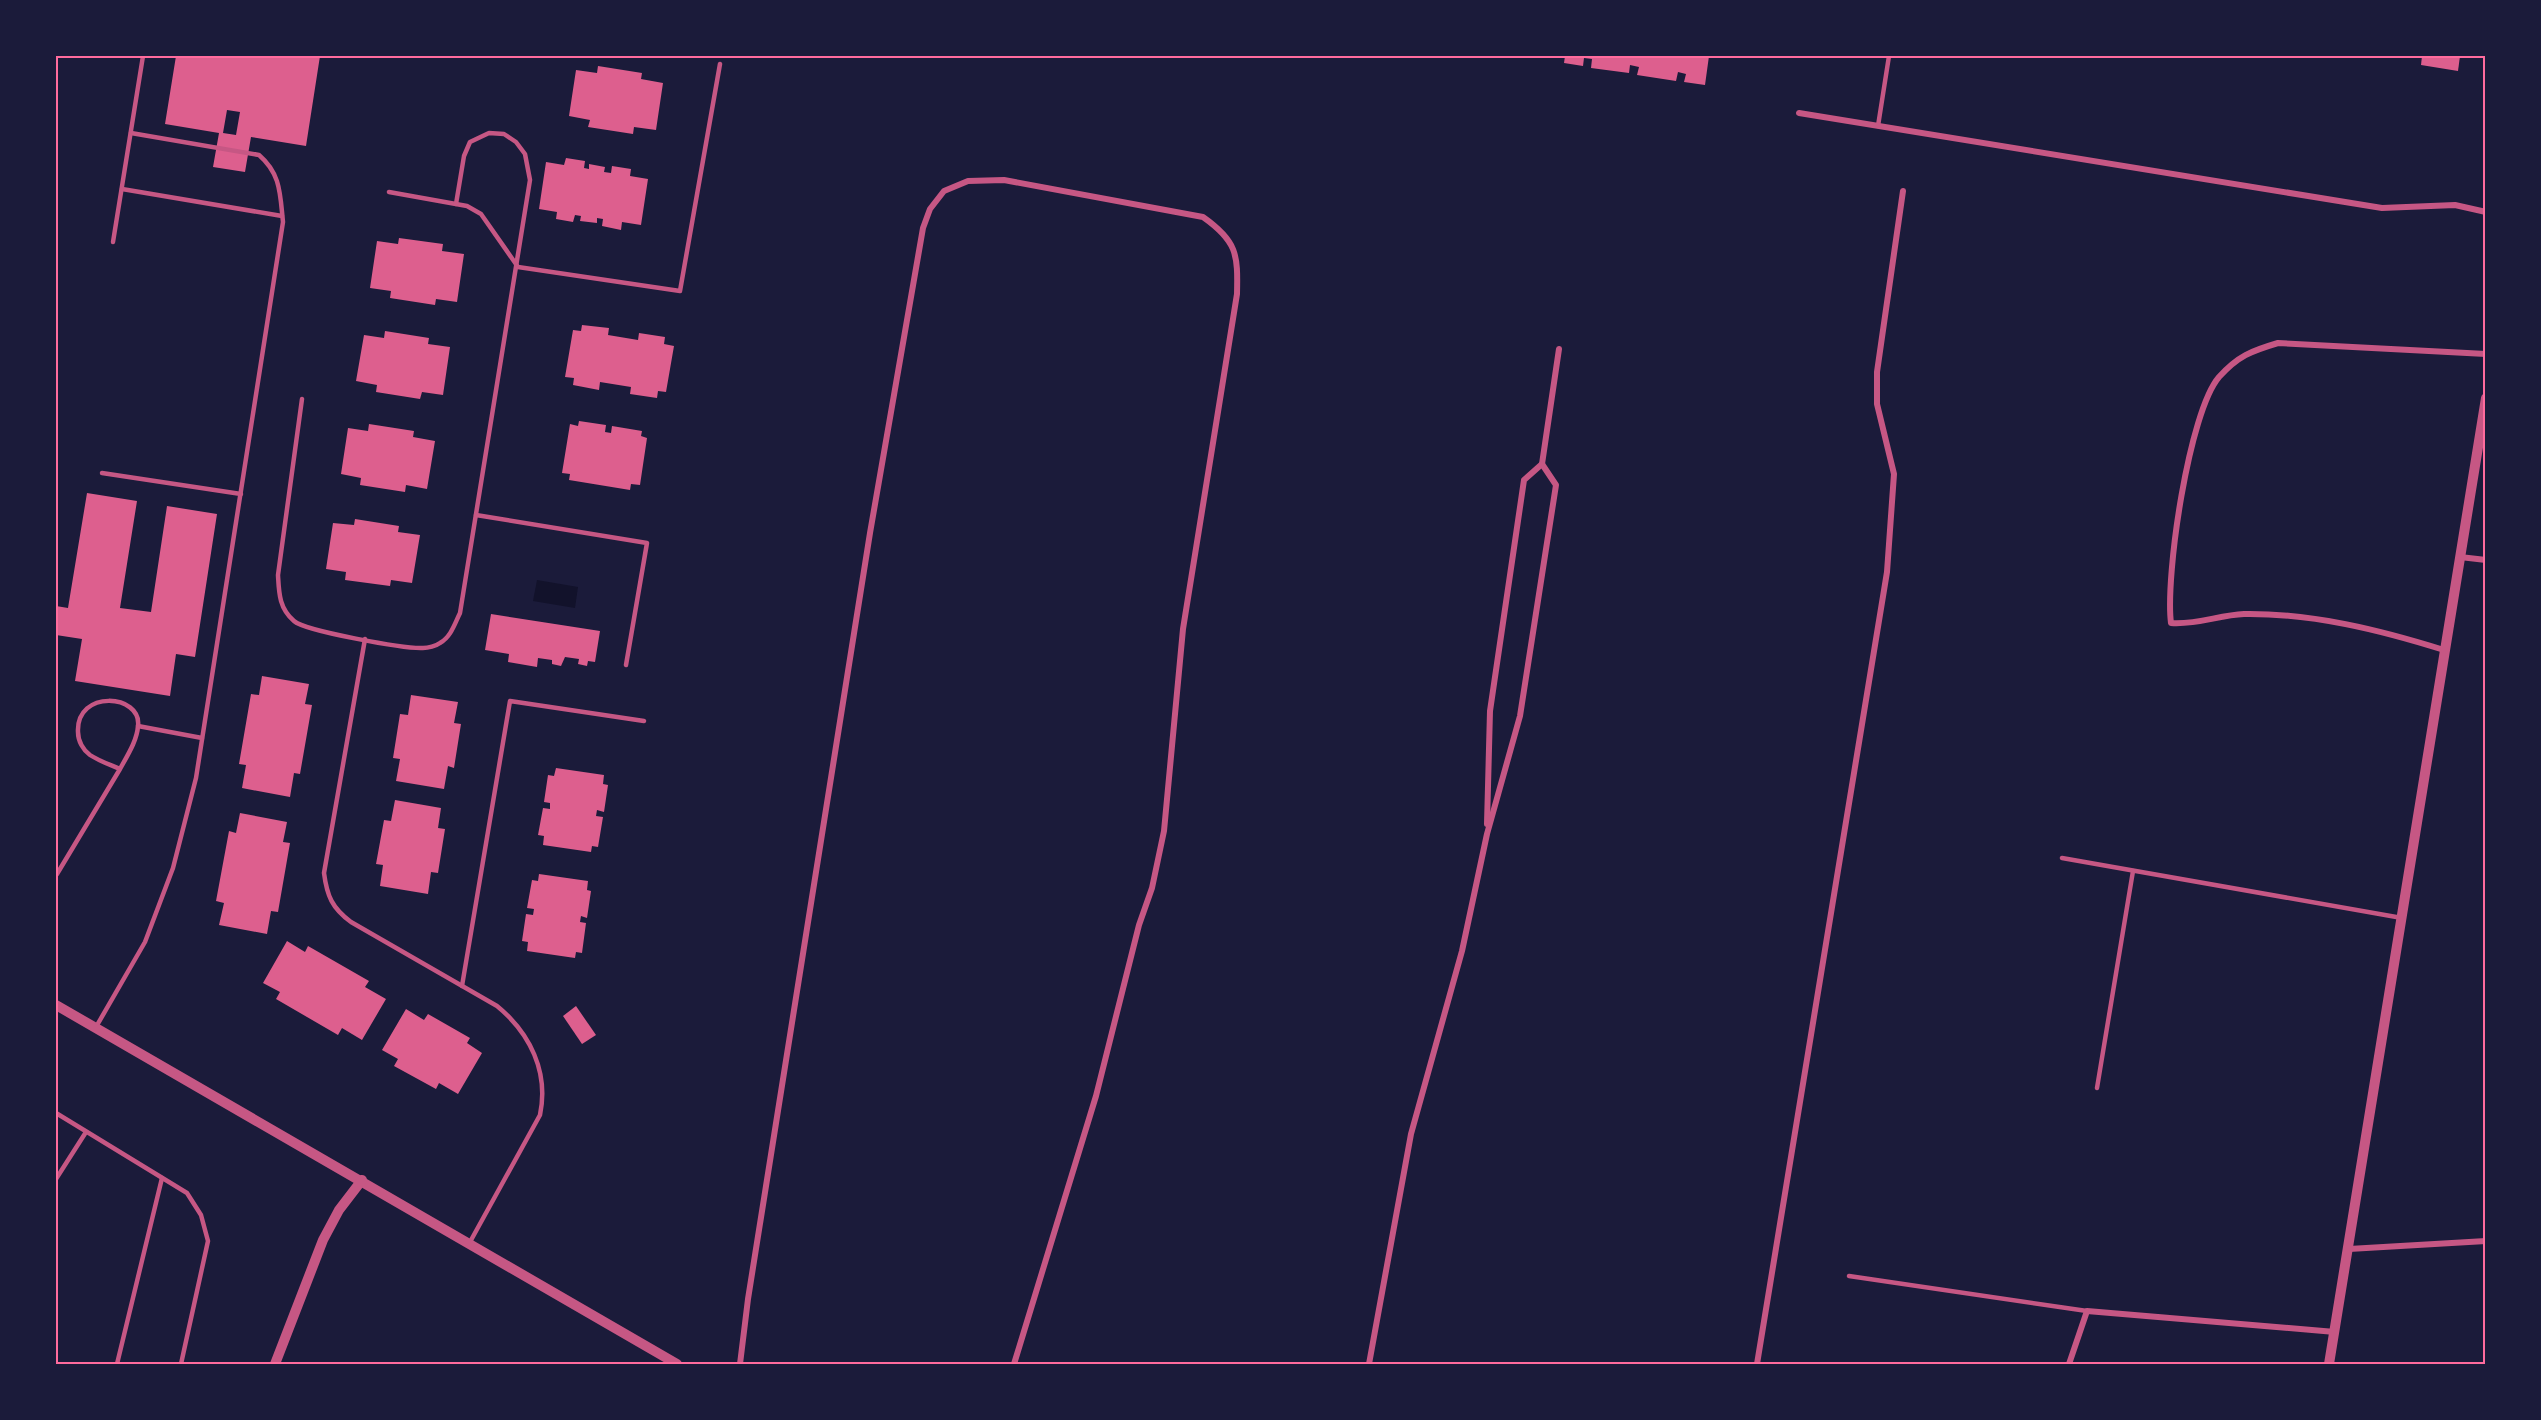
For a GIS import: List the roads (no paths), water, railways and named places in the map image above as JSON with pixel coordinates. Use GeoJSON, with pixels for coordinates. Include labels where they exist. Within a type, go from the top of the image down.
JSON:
{"type":"FeatureCollection","features":[{"type":"Feature","properties":{"kind":"street"},"geometry":{"type":"LineString","coordinates":[[1799,113],[2382,208],[2455,205],[2486,212]]}},
{"type":"Feature","properties":{"kind":"street"},"geometry":{"type":"LineString","coordinates":[[740,1365],[750,1287],[870,533],[923,228],[930,209],[944,191],[968,181],[1004,180],[1203,218],[1224,232],[1231,242],[1238,267],[1237,294],[1183,629],[1164,831],[1152,888],[1139,925],[1096,1096],[1014,1365]]}},
{"type":"Feature","properties":{"kind":"street"},"geometry":{"type":"LineString","coordinates":[[1757,1365],[1887,572],[1894,474],[1877,404],[1877,372],[1903,191]]}},
{"type":"Feature","properties":{"kind":"street"},"geometry":{"type":"LineString","coordinates":[[2444,650],[2344,625],[2289,615],[2242,615],[2212,618],[2193,624],[2171,623],[2169,600],[2171,562],[2201,412],[2218,378],[2247,352],[2277,343],[2486,354]]}},
{"type":"Feature","properties":{"kind":"street"},"geometry":{"type":"LineString","coordinates":[[1487,834],[1490,711],[1524,480],[1542,464],[1558,350]]}},
{"type":"Feature","properties":{"kind":"street"},"geometry":{"type":"LineString","coordinates":[[2329,1365],[2486,398]]}},
{"type":"Feature","properties":{"kind":"street"},"geometry":{"type":"LineString","coordinates":[[1369,1365],[1411,1134],[1462,951],[1487,834],[1520,716],[1556,485],[1542,464]]}},
{"type":"Feature","properties":{"kind":"street"},"geometry":{"type":"LineString","coordinates":[[2460,557],[2486,561]]}},
{"type":"Feature","properties":{"kind":"street"},"geometry":{"type":"LineString","coordinates":[[56,1005],[362,1180],[677,1365]]}},
{"type":"Feature","properties":{"kind":"street"},"geometry":{"type":"LineString","coordinates":[[275,1365],[322,1240],[339,1210],[362,1180]]}},
{"type":"Feature","properties":{"kind":"street"},"geometry":{"type":"LineString","coordinates":[[2349,1249],[2486,1241]]}},
{"type":"Feature","properties":{"kind":"street"},"geometry":{"type":"LineString","coordinates":[[2069,1365],[2087,1311],[2335,1332]]}},
{"type":"Feature","properties":{"kind":"lane"},"geometry":{"type":"LineString","coordinates":[[113,242],[143,56]]}},
{"type":"Feature","properties":{"kind":"lane"},"geometry":{"type":"LineString","coordinates":[[1878,126],[1889,56]]}},
{"type":"Feature","properties":{"kind":"lane"},"geometry":{"type":"LineString","coordinates":[[389,192],[467,206],[481,214],[518,267],[680,291],[720,64]]}},
{"type":"Feature","properties":{"kind":"lane"},"geometry":{"type":"LineString","coordinates":[[95,1028],[145,942],[173,868],[196,777],[278,261],[282,216],[278,179],[271,165],[259,154],[131,133]]}},
{"type":"Feature","properties":{"kind":"lane"},"geometry":{"type":"LineString","coordinates":[[303,399],[278,575],[279,597],[284,610],[295,622],[312,630],[423,648],[442,642],[451,633],[460,613],[518,267],[530,180],[525,154],[516,142],[504,134],[489,133],[470,142],[464,156],[456,204]]}},
{"type":"Feature","properties":{"kind":"lane"},"geometry":{"type":"LineString","coordinates":[[122,189],[282,216]]}},
{"type":"Feature","properties":{"kind":"lane"},"geometry":{"type":"LineString","coordinates":[[102,473],[241,494]]}},
{"type":"Feature","properties":{"kind":"lane"},"geometry":{"type":"LineString","coordinates":[[476,516],[647,543],[626,665]]}},
{"type":"Feature","properties":{"kind":"lane"},"geometry":{"type":"LineString","coordinates":[[365,639],[324,873],[326,894],[336,911],[351,922],[497,1006],[516,1022],[542,1075],[544,1095],[536,1123],[470,1243]]}},
{"type":"Feature","properties":{"kind":"lane"},"geometry":{"type":"LineString","coordinates":[[57,874],[120,769],[130,752],[138,726],[133,712],[115,700],[96,702],[81,717],[77,729],[83,749],[91,756],[120,769]]}},
{"type":"Feature","properties":{"kind":"lane"},"geometry":{"type":"LineString","coordinates":[[462,986],[510,701],[644,722]]}},
{"type":"Feature","properties":{"kind":"lane"},"geometry":{"type":"LineString","coordinates":[[138,726],[202,738]]}},
{"type":"Feature","properties":{"kind":"lane"},"geometry":{"type":"LineString","coordinates":[[2062,858],[2402,918]]}},
{"type":"Feature","properties":{"kind":"lane"},"geometry":{"type":"LineString","coordinates":[[2097,1088],[2133,871]]}},
{"type":"Feature","properties":{"kind":"lane"},"geometry":{"type":"LineString","coordinates":[[56,1113],[187,1193],[201,1215],[208,1241],[181,1365]]}},
{"type":"Feature","properties":{"kind":"lane"},"geometry":{"type":"LineString","coordinates":[[56,1179],[86,1132]]}},
{"type":"Feature","properties":{"kind":"lane"},"geometry":{"type":"LineString","coordinates":[[117,1365],[162,1178]]}},
{"type":"Feature","properties":{"kind":"lane"},"geometry":{"type":"LineString","coordinates":[[1849,1276],[2087,1311]]}}]}
